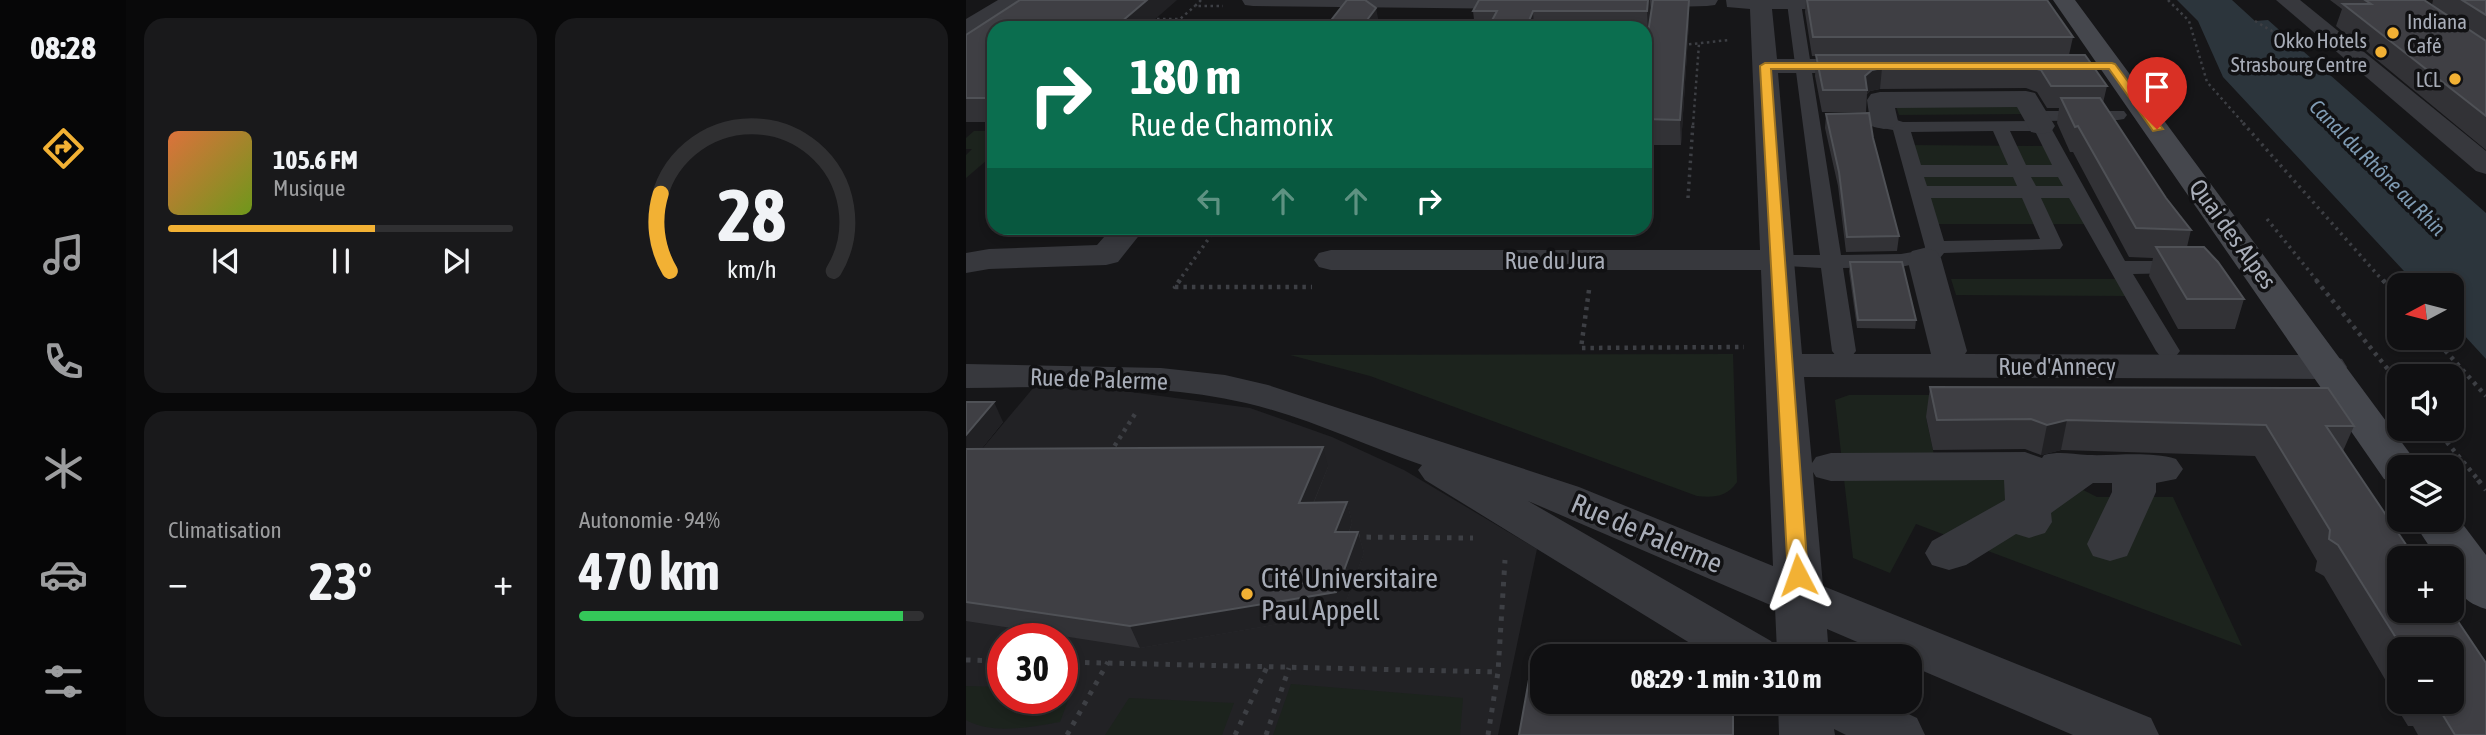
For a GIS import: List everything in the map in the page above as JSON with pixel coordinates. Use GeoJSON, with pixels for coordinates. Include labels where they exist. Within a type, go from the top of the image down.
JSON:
{"type":"FeatureCollection","features":[{"type":"Feature","properties":{"kind":"main road","name":"Quai des Alpes"},"geometry":{"type":"LineString","coordinates":[[2064,0],[2098,66],[2329,367],[2389,455]]}},
{"type":"Feature","properties":{"kind":"main road"},"geometry":{"type":"LineString","coordinates":[[2444,532],[2486,592]]}},
{"type":"Feature","properties":{"kind":"street"},"geometry":{"type":"LineString","coordinates":[[966,29],[1013,0]]}},
{"type":"Feature","properties":{"kind":"street"},"geometry":{"type":"LineString","coordinates":[[1254,0],[1544,3]]}},
{"type":"Feature","properties":{"kind":"street"},"geometry":{"type":"LineString","coordinates":[[2287,0],[2486,165]]}},
{"type":"Feature","properties":{"kind":"street"},"geometry":{"type":"LineString","coordinates":[[1306,21],[1323,2]]}},
{"type":"Feature","properties":{"kind":"street"},"geometry":{"type":"LineString","coordinates":[[1742,2],[1765,66],[1802,644]]}},
{"type":"Feature","properties":{"kind":"street"},"geometry":{"type":"LineString","coordinates":[[1571,3],[1874,3]]}},
{"type":"Feature","properties":{"kind":"street"},"geometry":{"type":"LineString","coordinates":[[1765,66],[1897,66]]}},
{"type":"Feature","properties":{"kind":"street"},"geometry":{"type":"LineString","coordinates":[[1893,124],[1880,100],[2026,99],[2038,121]]}},
{"type":"Feature","properties":{"kind":"street"},"geometry":{"type":"LineString","coordinates":[[966,263],[989,259],[1106,255],[1123,235]]}},
{"type":"Feature","properties":{"kind":"street"},"geometry":{"type":"LineString","coordinates":[[1930,252],[1948,351]]}},
{"type":"Feature","properties":{"kind":"street","name":"Rue du Jura"},"geometry":{"type":"LineString","coordinates":[[1331,260],[1778,260]]}},
{"type":"Feature","properties":{"kind":"street","name":"Rue d'Annecy"},"geometry":{"type":"LineString","coordinates":[[1785,365],[2329,367]]}},
{"type":"Feature","properties":{"kind":"street","name":"Rue de Palerme"},"geometry":{"type":"LineString","coordinates":[[966,376],[1123,377],[1226,387],[1317,411],[1563,498],[2131,735]]}},
{"type":"Feature","properties":{"kind":"street","name":"Rue de Palerme"},"geometry":{"type":"LineString","coordinates":[[1391,439],[1733,644]]}},
{"type":"Feature","properties":{"kind":"street"},"geometry":{"type":"LineString","coordinates":[[1831,467],[2027,498]]}},
{"type":"Feature","properties":{"kind":"street"},"geometry":{"type":"LineString","coordinates":[[1949,553],[2027,498],[2084,469],[2147,469],[2110,544]]}},
{"type":"Feature","properties":{"kind":"street"},"geometry":{"type":"LineString","coordinates":[[1806,714],[1807,735]]}},
{"type":"Feature","properties":{"kind":"street"},"geometry":{"type":"LineString","coordinates":[[1856,714],[1897,735]]}},
{"type":"Feature","properties":{"kind":"lane"},"geometry":{"type":"LineString","coordinates":[[1742,2],[1804,66],[1818,120],[1844,351]]}},
{"type":"Feature","properties":{"kind":"lane"},"geometry":{"type":"LineString","coordinates":[[1848,120],[1893,124],[1999,126],[2118,115]]}},
{"type":"Feature","properties":{"kind":"lane"},"geometry":{"type":"LineString","coordinates":[[2038,121],[2075,192],[2168,351]]}},
{"type":"Feature","properties":{"kind":"lane"},"geometry":{"type":"LineString","coordinates":[[1893,124],[1913,171],[1930,252]]}},
{"type":"Feature","properties":{"kind":"lane"},"geometry":{"type":"LineString","coordinates":[[1778,260],[1896,261],[1930,252],[2053,245],[1999,126]]}},
{"type":"Feature","properties":{"kind":"lane"},"geometry":{"type":"LineString","coordinates":[[1913,171],[2064,171]]}},
{"type":"Feature","properties":{"kind":"lane"},"geometry":{"type":"LineString","coordinates":[[1919,192],[2075,192]]}},
{"type":"Feature","properties":{"kind":"lane"},"geometry":{"type":"LineString","coordinates":[[2120,268],[2200,267]]}},
{"type":"Feature","properties":{"kind":"path"},"geometry":{"type":"LineString","coordinates":[[1139,19],[1180,19],[1201,0]]}},
{"type":"Feature","properties":{"kind":"path"},"geometry":{"type":"LineString","coordinates":[[2168,0],[2189,21],[2207,82],[2387,285]]}},
{"type":"Feature","properties":{"kind":"path"},"geometry":{"type":"LineString","coordinates":[[1195,6],[1225,6]]}},
{"type":"Feature","properties":{"kind":"path"},"geometry":{"type":"LineString","coordinates":[[2255,21],[2285,38]]}},
{"type":"Feature","properties":{"kind":"path"},"geometry":{"type":"LineString","coordinates":[[1680,46],[1735,38]]}},
{"type":"Feature","properties":{"kind":"path"},"geometry":{"type":"LineString","coordinates":[[1688,198],[1699,44]]}},
{"type":"Feature","properties":{"kind":"path"},"geometry":{"type":"LineString","coordinates":[[1590,289],[1581,348],[1745,346]]}},
{"type":"Feature","properties":{"kind":"path"},"geometry":{"type":"LineString","coordinates":[[2445,350],[2486,396]]}},
{"type":"Feature","properties":{"kind":"path"},"geometry":{"type":"LineString","coordinates":[[1107,458],[1135,414]]}},
{"type":"Feature","properties":{"kind":"path"},"geometry":{"type":"LineString","coordinates":[[2446,441],[2486,490]]}},
{"type":"Feature","properties":{"kind":"path"},"geometry":{"type":"LineString","coordinates":[[1347,537],[1473,538]]}},
{"type":"Feature","properties":{"kind":"path"},"geometry":{"type":"LineString","coordinates":[[1488,735],[1498,672],[1505,560]]}},
{"type":"Feature","properties":{"kind":"path"},"geometry":{"type":"LineString","coordinates":[[966,660],[987,661]]}},
{"type":"Feature","properties":{"kind":"path"},"geometry":{"type":"LineString","coordinates":[[1078,662],[1498,672]]}},
{"type":"Feature","properties":{"kind":"path"},"geometry":{"type":"LineString","coordinates":[[1068,735],[1108,662]]}},
{"type":"Feature","properties":{"kind":"path"},"geometry":{"type":"LineString","coordinates":[[1235,735],[1267,667]]}},
{"type":"Feature","properties":{"kind":"path"},"geometry":{"type":"LineString","coordinates":[[1265,735],[1289,668]]}},
{"type":"Feature","properties":{"kind":"shaded area"},"geometry":{"type":"Polygon","coordinates":[[[2020,102],[2027,114],[1899,115],[1895,103],[2020,102]]]}},
{"type":"Feature","properties":{"kind":"shaded area"},"geometry":{"type":"Polygon","coordinates":[[[974,131],[987,131],[987,160],[966,178],[966,155],[972,149],[966,149],[966,138],[974,131]]]}},
{"type":"Feature","properties":{"kind":"shaded area"},"geometry":{"type":"Polygon","coordinates":[[[1909,145],[2047,146],[2088,224],[1932,224],[1909,145]]]}},
{"type":"Feature","properties":{"kind":"shaded area"},"geometry":{"type":"Polygon","coordinates":[[[1951,279],[2119,279],[2128,296],[1956,295],[1951,279]]]}},
{"type":"Feature","properties":{"kind":"shaded area"},"geometry":{"type":"Polygon","coordinates":[[[1733,354],[1737,482],[1724,494],[1709,497],[1697,496],[1370,376],[1290,355],[1733,354]]]}},
{"type":"Feature","properties":{"kind":"shaded area","name":"Cité Universitaire Paul Appell"},"geometry":{"type":"Polygon","coordinates":[[[1034,387],[1116,390],[1250,408],[1332,437],[1404,470],[1537,549],[1498,735],[966,735],[966,468],[1034,387]]]}},
{"type":"Feature","properties":{"kind":"shaded area"},"geometry":{"type":"Polygon","coordinates":[[[1849,395],[2009,395],[1926,417],[1934,455],[2014,455],[2097,497],[2173,497],[2242,646],[1916,524],[1890,573],[1853,558],[1835,400],[1849,395]]]}},
{"type":"Feature","properties":{"kind":"shaded area"},"geometry":{"type":"Polygon","coordinates":[[[1291,684],[1463,698],[1460,735],[1273,735],[1291,684]]]}},
{"type":"Feature","properties":{"kind":"shaded area"},"geometry":{"type":"Polygon","coordinates":[[[966,686],[987,687],[987,714],[1063,714],[1060,722],[1024,728],[1000,729],[976,725],[966,720],[966,686]]]}},
{"type":"Feature","properties":{"kind":"shaded area"},"geometry":{"type":"Polygon","coordinates":[[[1129,698],[1234,703],[1222,735],[1105,735],[1129,698]]]}},
{"type":"Feature","properties":{"kind":"water","name":"Canal du Rhône au Rhin"},"geometry":{"type":"Polygon","coordinates":[[[2177,0],[2232,0],[2255,21],[2268,20],[2486,213],[2486,359],[2464,335],[2464,273],[2406,273],[2223,77],[2198,21],[2177,0]]]}},
{"type":"Feature","properties":{"kind":"building"},"geometry":{"type":"Polygon","coordinates":[[[1020,0],[1147,0],[1122,21],[988,21],[1020,0]]]}},
{"type":"Feature","properties":{"kind":"building"},"geometry":{"type":"Polygon","coordinates":[[[1347,0],[1365,0],[1376,8],[1366,21],[1330,21],[1347,0]]]}},
{"type":"Feature","properties":{"kind":"building"},"geometry":{"type":"Polygon","coordinates":[[[1479,0],[1648,0],[1647,11],[1533,11],[1529,21],[1492,21],[1497,11],[1473,11],[1479,0]]]}},
{"type":"Feature","properties":{"kind":"building"},"geometry":{"type":"Polygon","coordinates":[[[1653,0],[1689,0],[1680,120],[1652,119],[1652,21],[1650,21],[1653,0]]]}},
{"type":"Feature","properties":{"kind":"building"},"geometry":{"type":"Polygon","coordinates":[[[1807,0],[2047,0],[2073,37],[1813,37],[1807,0]]]}},
{"type":"Feature","properties":{"kind":"building"},"geometry":{"type":"Polygon","coordinates":[[[2365,0],[2424,0],[2486,41],[2486,116],[2343,4],[2371,4],[2365,0]]]}},
{"type":"Feature","properties":{"kind":"building"},"geometry":{"type":"Polygon","coordinates":[[[2462,0],[2486,0],[2486,15],[2462,0]]]}},
{"type":"Feature","properties":{"kind":"building"},"geometry":{"type":"Polygon","coordinates":[[[987,21],[987,98],[966,98],[966,35],[987,21]]]}},
{"type":"Feature","properties":{"kind":"building"},"geometry":{"type":"Polygon","coordinates":[[[1816,55],[2085,55],[2107,86],[2051,86],[2041,70],[2029,67],[1882,68],[1872,70],[1865,76],[1867,90],[1823,90],[1816,55]]]}},
{"type":"Feature","properties":{"kind":"building"},"geometry":{"type":"Polygon","coordinates":[[[2061,98],[2100,98],[2166,198],[2191,230],[2136,228],[2078,126],[2075,127],[2061,98]]]}},
{"type":"Feature","properties":{"kind":"building"},"geometry":{"type":"Polygon","coordinates":[[[1869,113],[1899,236],[1847,237],[1839,172],[1826,114],[1869,113]]]}},
{"type":"Feature","properties":{"kind":"building"},"geometry":{"type":"Polygon","coordinates":[[[2156,247],[2204,247],[2244,299],[2187,299],[2156,247]]]}},
{"type":"Feature","properties":{"kind":"building"},"geometry":{"type":"Polygon","coordinates":[[[1850,262],[1902,262],[1916,320],[1858,320],[1850,262]]]}},
{"type":"Feature","properties":{"kind":"building"},"geometry":{"type":"Polygon","coordinates":[[[1930,387],[2328,388],[2354,426],[2326,426],[2387,516],[2387,532],[2397,532],[2407,546],[2387,546],[2387,623],[2459,623],[2486,663],[2486,735],[2455,735],[2442,714],[2464,714],[2464,637],[2396,637],[2338,545],[2329,539],[2330,530],[2266,425],[2067,420],[2047,425],[2031,419],[1937,420],[1930,387]]]}},
{"type":"Feature","properties":{"kind":"building"},"geometry":{"type":"Polygon","coordinates":[[[966,402],[994,402],[966,435],[966,402]]]}},
{"type":"Feature","properties":{"kind":"building"},"geometry":{"type":"Polygon","coordinates":[[[1323,447],[1299,503],[1347,502],[1335,532],[1358,532],[1336,592],[1130,626],[966,602],[966,449],[1323,447]]]}},
{"type":"Feature","properties":{"kind":"building"},"geometry":{"type":"Polygon","coordinates":[[[1530,674],[1530,714],[1733,714],[1733,735],[1519,735],[1530,674]]]}},
{"type":"Feature","properties":{"kind":"place","name":"Indiana Café"},"geometry":{"type":"Point","coordinates":[2393,33]}},
{"type":"Feature","properties":{"kind":"place","name":"Okko Hotels Strasbourg Centre"},"geometry":{"type":"Point","coordinates":[2381,52]}},
{"type":"Feature","properties":{"kind":"place","name":"LCL"},"geometry":{"type":"Point","coordinates":[2455,79]}},
{"type":"Feature","properties":{"kind":"place","name":"Cité Universitaire Paul Appell"},"geometry":{"type":"Point","coordinates":[1247,594]}},
{"type":"Feature","properties":{"kind":"route"},"geometry":{"type":"LineString","coordinates":[[1798,575],[1765,66],[2112,66],[2157,129]]}}]}
